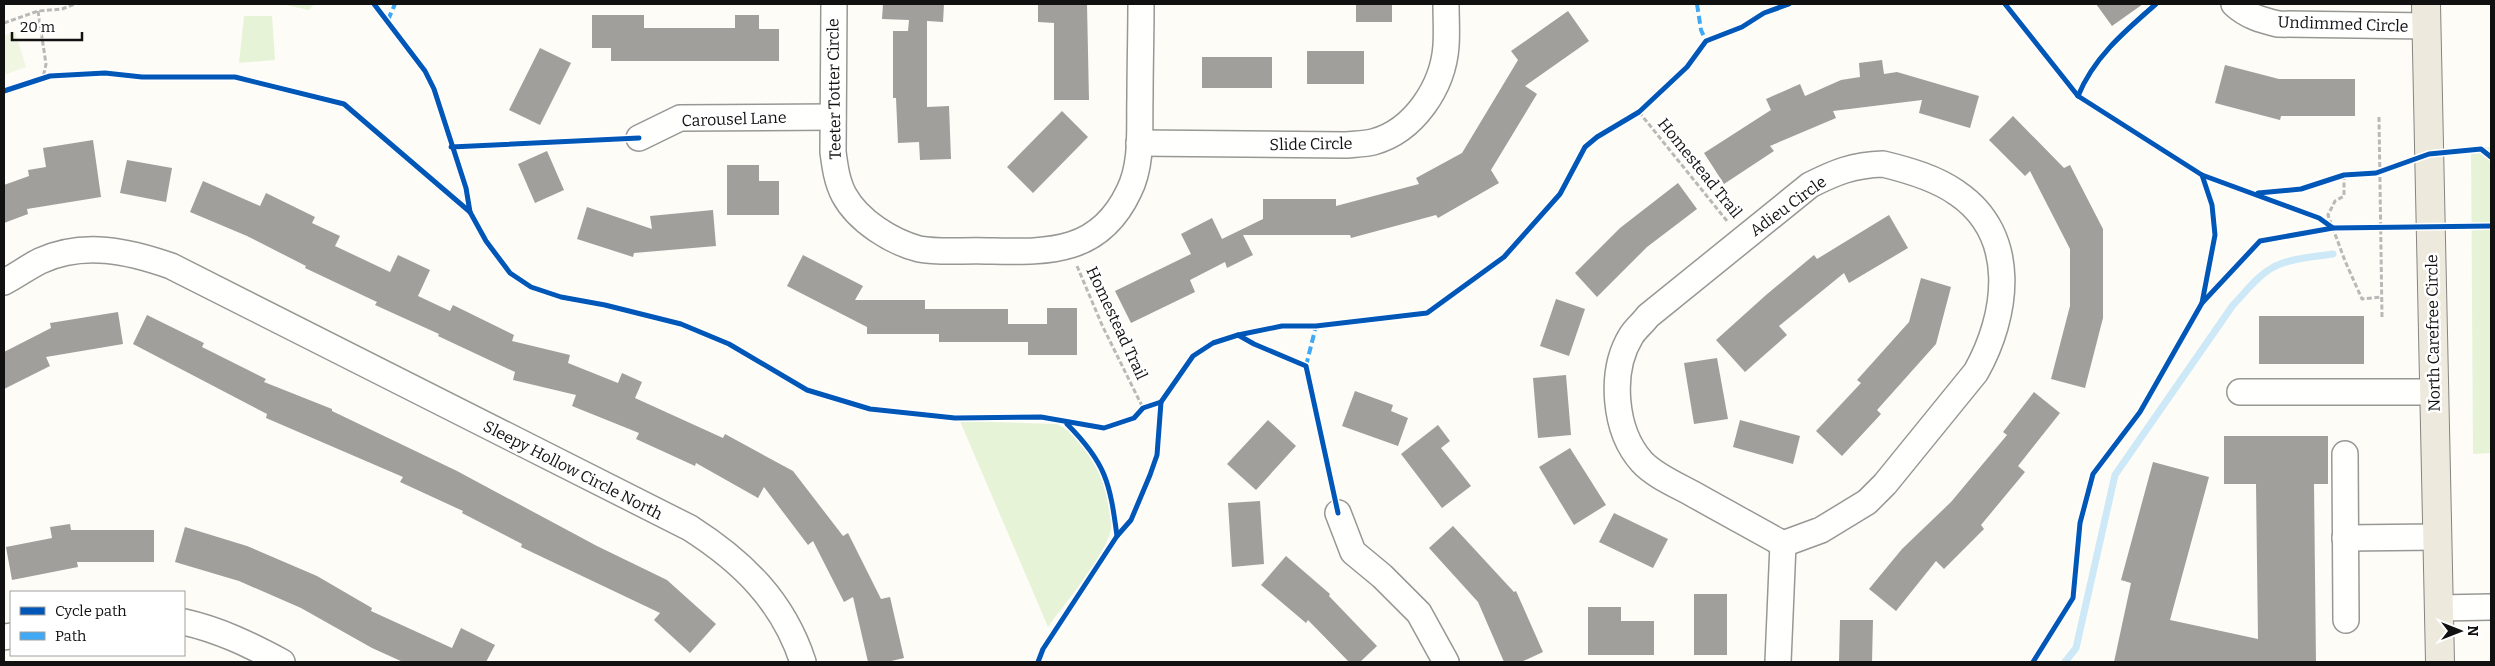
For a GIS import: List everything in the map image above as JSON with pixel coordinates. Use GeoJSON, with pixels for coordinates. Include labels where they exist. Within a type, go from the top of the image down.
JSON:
{"type":"FeatureCollection","features":[{"type":"Feature","properties":{"kind":"main road","name":"North Carefree Circle"},"geometry":{"type":"LineString","coordinates":[[2426,15],[2440,662]]}},
{"type":"Feature","properties":{"kind":"street","name":"Teeter Totter Circle"},"geometry":{"type":"LineString","coordinates":[[834,4],[833,152],[837,176],[844,196],[874,228],[893,239],[920,249],[1039,252],[1068,248],[1090,236],[1107,223],[1129,191],[1136,169],[1139,143],[1141,4]]}},
{"type":"Feature","properties":{"kind":"street","name":"Slide Circle"},"geometry":{"type":"LineString","coordinates":[[1139,143],[1346,145],[1374,142],[1395,132],[1414,119],[1430,95],[1442,68],[1446,47],[1446,4]]}},
{"type":"Feature","properties":{"kind":"street","name":"Undimmed Circle"},"geometry":{"type":"LineString","coordinates":[[2234,4],[2243,12],[2261,20],[2278,24],[2426,15]]}},
{"type":"Feature","properties":{"kind":"street","name":"Carousel Lane"},"geometry":{"type":"LineString","coordinates":[[639,138],[680,118],[833,117]]}},
{"type":"Feature","properties":{"kind":"street","name":"Adieu Circle"},"geometry":{"type":"LineString","coordinates":[[1883,164],[1908,170],[1937,182],[1958,193],[1976,209],[1989,226],[1998,248],[2002,273],[2003,296],[1990,343],[1976,372],[1964,387],[1885,484],[1867,502],[1821,530],[1783,544],[1666,479],[1642,462],[1626,436],[1620,412],[1618,386],[1623,357],[1631,336],[1648,316],[1741,239],[1810,185],[1834,173],[1858,165],[1883,164]]}},
{"type":"Feature","properties":{"kind":"street","name":"Sleepy Hollow Circle North"},"geometry":{"type":"LineString","coordinates":[[4,282],[41,261],[66,253],[114,249],[138,254],[171,266],[681,524],[723,550],[768,595],[794,640],[803,662]]}},
{"type":"Feature","properties":{"kind":"street"},"geometry":{"type":"LineString","coordinates":[[2240,392],[2434,392]]}},
{"type":"Feature","properties":{"kind":"street"},"geometry":{"type":"LineString","coordinates":[[2345,454],[2346,620]]}},
{"type":"Feature","properties":{"kind":"street"},"geometry":{"type":"LineString","coordinates":[[1338,513],[1353,552],[1382,576],[1419,613],[1446,662]]}},
{"type":"Feature","properties":{"kind":"street"},"geometry":{"type":"LineString","coordinates":[[2346,538],[2437,537]]}},
{"type":"Feature","properties":{"kind":"street"},"geometry":{"type":"LineString","coordinates":[[1778,662],[1783,544]]}},
{"type":"Feature","properties":{"kind":"street"},"geometry":{"type":"LineString","coordinates":[[2439,608],[2491,607]]}},
{"type":"Feature","properties":{"kind":"street"},"geometry":{"type":"LineString","coordinates":[[185,622],[206,627],[236,638],[282,662]]}},
{"type":"Feature","properties":{"kind":"path"},"geometry":{"type":"LineString","coordinates":[[4,23],[38,11],[62,9],[75,4]]}},
{"type":"Feature","properties":{"kind":"path"},"geometry":{"type":"LineString","coordinates":[[38,11],[46,64],[43,78]]}},
{"type":"Feature","properties":{"kind":"path"},"geometry":{"type":"LineString","coordinates":[[2379,117],[2382,317]]}},
{"type":"Feature","properties":{"kind":"path"},"geometry":{"type":"LineString","coordinates":[[2344,175],[2344,196],[2335,201],[2328,215],[2345,261],[2362,298],[2381,297]]}},
{"type":"Feature","properties":{"kind":"green space"},"geometry":{"type":"Polygon","coordinates":[[[281,4],[314,4],[309,10],[281,4]]]}},
{"type":"Feature","properties":{"kind":"green space"},"geometry":{"type":"Polygon","coordinates":[[[244,16],[272,16],[275,60],[239,63],[244,16]]]}},
{"type":"Feature","properties":{"kind":"green space"},"geometry":{"type":"Polygon","coordinates":[[[15,32],[26,67],[4,75],[4,36],[15,32]]]}},
{"type":"Feature","properties":{"kind":"green space"},"geometry":{"type":"Polygon","coordinates":[[[2491,147],[2491,453],[2473,454],[2471,148],[2491,147]]]}},
{"type":"Feature","properties":{"kind":"green space"},"geometry":{"type":"Polygon","coordinates":[[[960,421],[1057,424],[1078,439],[1089,452],[1097,467],[1110,507],[1111,527],[1109,537],[1095,563],[1048,627],[960,421]]]}},
{"type":"Feature","properties":{"kind":"building"},"geometry":{"type":"Polygon","coordinates":[[[883,4],[944,4],[943,22],[927,21],[927,107],[949,106],[951,159],[920,160],[919,142],[898,143],[896,98],[893,98],[893,31],[908,31],[909,20],[882,19],[883,4]]]}},
{"type":"Feature","properties":{"kind":"building"},"geometry":{"type":"Polygon","coordinates":[[[1038,4],[1087,4],[1089,100],[1054,100],[1054,23],[1038,22],[1038,4]]]}},
{"type":"Feature","properties":{"kind":"building"},"geometry":{"type":"Polygon","coordinates":[[[1356,4],[1392,4],[1392,22],[1356,22],[1356,4]]]}},
{"type":"Feature","properties":{"kind":"building"},"geometry":{"type":"Polygon","coordinates":[[[2096,4],[2143,4],[2112,26],[2096,4]]]}},
{"type":"Feature","properties":{"kind":"building"},"geometry":{"type":"Polygon","coordinates":[[[1568,11],[1589,41],[1525,86],[1537,94],[1491,170],[1499,183],[1438,218],[1436,215],[1351,238],[1350,235],[1243,235],[1253,255],[1227,268],[1225,262],[1190,280],[1195,292],[1131,323],[1115,291],[1191,254],[1181,234],[1212,218],[1222,239],[1263,219],[1263,199],[1336,199],[1336,206],[1419,184],[1416,178],[1462,153],[1518,60],[1511,51],[1568,11]]]}},
{"type":"Feature","properties":{"kind":"building"},"geometry":{"type":"Polygon","coordinates":[[[592,15],[644,15],[644,28],[735,28],[735,15],[759,15],[759,29],[779,29],[779,61],[611,61],[611,48],[592,48],[592,15]]]}},
{"type":"Feature","properties":{"kind":"building"},"geometry":{"type":"Polygon","coordinates":[[[540,48],[571,63],[540,125],[509,110],[540,48]]]}},
{"type":"Feature","properties":{"kind":"building"},"geometry":{"type":"Polygon","coordinates":[[[1307,51],[1364,51],[1364,84],[1307,84],[1307,51]]]}},
{"type":"Feature","properties":{"kind":"building"},"geometry":{"type":"Polygon","coordinates":[[[1202,57],[1272,57],[1272,88],[1202,88],[1202,57]]]}},
{"type":"Feature","properties":{"kind":"building"},"geometry":{"type":"Polygon","coordinates":[[[1882,60],[1884,74],[1897,72],[1979,96],[1970,128],[1919,113],[1922,100],[1833,111],[1836,118],[1770,146],[1774,151],[1724,184],[1704,153],[1771,110],[1766,99],[1800,84],[1805,96],[1841,80],[1860,77],[1859,63],[1882,60]]]}},
{"type":"Feature","properties":{"kind":"building"},"geometry":{"type":"Polygon","coordinates":[[[2225,65],[2279,79],[2355,79],[2355,116],[2281,116],[2280,120],[2215,103],[2225,65]]]}},
{"type":"Feature","properties":{"kind":"building"},"geometry":{"type":"Polygon","coordinates":[[[1062,111],[1088,137],[1033,193],[1007,167],[1062,111]]]}},
{"type":"Feature","properties":{"kind":"building"},"geometry":{"type":"Polygon","coordinates":[[[2013,116],[2064,168],[2070,165],[2103,229],[2103,318],[2085,388],[2051,379],[2070,306],[2070,249],[2030,171],[2025,176],[1989,140],[2013,116]]]}},
{"type":"Feature","properties":{"kind":"building"},"geometry":{"type":"Polygon","coordinates":[[[93,140],[101,197],[27,209],[28,214],[4,223],[4,185],[29,176],[28,170],[46,167],[43,148],[93,140]]]}},
{"type":"Feature","properties":{"kind":"building"},"geometry":{"type":"Polygon","coordinates":[[[547,151],[564,190],[535,203],[518,164],[547,151]]]}},
{"type":"Feature","properties":{"kind":"building"},"geometry":{"type":"Polygon","coordinates":[[[127,160],[172,168],[166,202],[120,193],[127,160]]]}},
{"type":"Feature","properties":{"kind":"building"},"geometry":{"type":"Polygon","coordinates":[[[727,165],[759,165],[759,181],[779,181],[779,215],[727,215],[727,165]]]}},
{"type":"Feature","properties":{"kind":"building"},"geometry":{"type":"Polygon","coordinates":[[[203,181],[260,206],[266,193],[315,217],[312,223],[340,236],[335,246],[390,272],[398,255],[430,270],[418,296],[450,311],[453,305],[514,335],[512,341],[570,355],[568,363],[618,383],[622,373],[642,382],[635,398],[723,438],[725,434],[793,471],[843,536],[848,533],[881,599],[890,597],[904,658],[887,662],[868,662],[853,597],[844,602],[813,541],[808,545],[764,487],[758,498],[696,463],[695,466],[636,439],[639,433],[572,406],[576,395],[513,380],[515,372],[375,305],[377,302],[305,268],[306,266],[247,236],[190,212],[203,181]]]}},
{"type":"Feature","properties":{"kind":"building"},"geometry":{"type":"Polygon","coordinates":[[[1678,183],[1697,209],[1647,247],[1597,297],[1575,273],[1620,228],[1678,183]]]}},
{"type":"Feature","properties":{"kind":"building"},"geometry":{"type":"Polygon","coordinates":[[[587,207],[652,229],[650,216],[713,210],[716,246],[634,253],[633,257],[577,239],[587,207]]]}},
{"type":"Feature","properties":{"kind":"building"},"geometry":{"type":"Polygon","coordinates":[[[1889,215],[1908,248],[1849,283],[1844,273],[1779,326],[1787,335],[1745,372],[1716,340],[1814,255],[1817,259],[1889,215]]]}},
{"type":"Feature","properties":{"kind":"building"},"geometry":{"type":"Polygon","coordinates":[[[803,255],[863,286],[855,300],[925,300],[925,309],[1008,309],[1008,324],[1047,324],[1047,308],[1077,308],[1077,355],[1028,355],[1028,342],[939,342],[939,334],[867,334],[867,327],[787,286],[803,255]]]}},
{"type":"Feature","properties":{"kind":"building"},"geometry":{"type":"Polygon","coordinates":[[[1921,278],[1951,287],[1936,344],[1877,410],[1881,414],[1842,456],[1816,431],[1861,383],[1857,380],[1909,322],[1921,278]]]}},
{"type":"Feature","properties":{"kind":"building"},"geometry":{"type":"Polygon","coordinates":[[[1556,299],[1585,309],[1569,356],[1540,346],[1556,299]]]}},
{"type":"Feature","properties":{"kind":"building"},"geometry":{"type":"Polygon","coordinates":[[[118,312],[123,344],[46,357],[50,366],[4,389],[4,352],[51,328],[50,323],[118,312]]]}},
{"type":"Feature","properties":{"kind":"building"},"geometry":{"type":"Polygon","coordinates":[[[147,315],[204,343],[202,347],[266,379],[264,382],[332,409],[332,411],[457,471],[597,546],[667,580],[716,624],[690,653],[654,620],[660,613],[521,547],[522,544],[462,513],[463,511],[400,482],[403,477],[266,418],[267,414],[133,344],[147,315]]]}},
{"type":"Feature","properties":{"kind":"building"},"geometry":{"type":"Polygon","coordinates":[[[2259,316],[2364,316],[2364,364],[2259,364],[2259,316]]]}},
{"type":"Feature","properties":{"kind":"building"},"geometry":{"type":"Polygon","coordinates":[[[1717,358],[1728,419],[1694,424],[1684,363],[1717,358]]]}},
{"type":"Feature","properties":{"kind":"building"},"geometry":{"type":"Polygon","coordinates":[[[1566,375],[1571,435],[1538,438],[1533,378],[1566,375]]]}},
{"type":"Feature","properties":{"kind":"building"},"geometry":{"type":"Polygon","coordinates":[[[1355,391],[1393,405],[1391,411],[1408,418],[1398,446],[1342,426],[1355,391]]]}},
{"type":"Feature","properties":{"kind":"building"},"geometry":{"type":"Polygon","coordinates":[[[2034,392],[2060,413],[2018,466],[2025,472],[1981,525],[1984,529],[1944,569],[1936,561],[1896,611],[1869,589],[1902,549],[1951,502],[2007,435],[2003,432],[2034,392]]]}},
{"type":"Feature","properties":{"kind":"building"},"geometry":{"type":"Polygon","coordinates":[[[1268,420],[1296,446],[1256,490],[1227,464],[1268,420]]]}},
{"type":"Feature","properties":{"kind":"building"},"geometry":{"type":"Polygon","coordinates":[[[1740,420],[1800,436],[1793,464],[1733,447],[1740,420]]]}},
{"type":"Feature","properties":{"kind":"building"},"geometry":{"type":"Polygon","coordinates":[[[1438,425],[1450,441],[1441,448],[1471,486],[1442,508],[1401,454],[1438,425]]]}},
{"type":"Feature","properties":{"kind":"building"},"geometry":{"type":"Polygon","coordinates":[[[2224,436],[2328,436],[2328,484],[2314,484],[2316,662],[2114,662],[2131,583],[2121,580],[2153,462],[2209,477],[2170,620],[2258,639],[2256,484],[2224,484],[2224,436]]]}},
{"type":"Feature","properties":{"kind":"building"},"geometry":{"type":"Polygon","coordinates":[[[1570,448],[1606,505],[1574,525],[1539,467],[1570,448]]]}},
{"type":"Feature","properties":{"kind":"building"},"geometry":{"type":"Polygon","coordinates":[[[1260,501],[1264,564],[1232,567],[1228,503],[1260,501]]]}},
{"type":"Feature","properties":{"kind":"building"},"geometry":{"type":"Polygon","coordinates":[[[1614,513],[1668,539],[1653,568],[1599,542],[1614,513]]]}},
{"type":"Feature","properties":{"kind":"building"},"geometry":{"type":"Polygon","coordinates":[[[70,524],[71,530],[154,530],[154,562],[77,562],[78,567],[12,580],[6,547],[52,538],[50,527],[70,524]]]}},
{"type":"Feature","properties":{"kind":"building"},"geometry":{"type":"Polygon","coordinates":[[[1453,526],[1514,592],[1516,591],[1543,652],[1521,662],[1504,662],[1478,602],[1429,548],[1453,526]]]}},
{"type":"Feature","properties":{"kind":"building"},"geometry":{"type":"Polygon","coordinates":[[[185,527],[247,546],[317,576],[372,608],[371,611],[452,648],[461,628],[495,645],[486,662],[403,662],[372,648],[301,608],[239,581],[175,562],[185,527]]]}},
{"type":"Feature","properties":{"kind":"building"},"geometry":{"type":"Polygon","coordinates":[[[1286,556],[1330,594],[1329,596],[1377,646],[1360,662],[1349,662],[1308,620],[1306,623],[1261,585],[1286,556]]]}},
{"type":"Feature","properties":{"kind":"building"},"geometry":{"type":"Polygon","coordinates":[[[1694,594],[1727,594],[1727,655],[1694,655],[1694,594]]]}},
{"type":"Feature","properties":{"kind":"building"},"geometry":{"type":"Polygon","coordinates":[[[1588,607],[1621,607],[1621,621],[1654,621],[1654,655],[1588,655],[1588,607]]]}},
{"type":"Feature","properties":{"kind":"building"},"geometry":{"type":"Polygon","coordinates":[[[1840,620],[1873,620],[1872,662],[1839,662],[1840,620]]]}},
{"type":"Feature","properties":{"kind":"waterway"},"geometry":{"type":"LineString","coordinates":[[2065,662],[2076,648],[2115,475],[2233,305],[2256,280],[2267,271],[2286,262],[2333,254]]}},
{"type":"Feature","properties":{"kind":"marked path"},"geometry":{"type":"LineString","coordinates":[[388,20],[395,4]]}},
{"type":"Feature","properties":{"kind":"marked path"},"geometry":{"type":"LineString","coordinates":[[1697,4],[1701,30],[1706,41]]}},
{"type":"Feature","properties":{"kind":"marked path"},"geometry":{"type":"LineString","coordinates":[[1306,366],[1316,326]]}},
{"type":"Feature","properties":{"kind":"cycle path"},"geometry":{"type":"LineString","coordinates":[[4,91],[50,76],[105,73],[142,77],[235,77],[344,104],[470,212],[466,188],[434,89],[425,71],[374,4]]}},
{"type":"Feature","properties":{"kind":"cycle path"},"geometry":{"type":"LineString","coordinates":[[470,212],[486,241],[510,273],[531,287],[561,297],[605,305],[681,324],[729,344],[807,390],[870,409],[955,418],[1041,417],[1104,428],[1134,418],[1143,408],[1161,402],[1193,356],[1213,343],[1238,335],[1282,326],[1316,326],[1427,313],[1504,257],[1560,194],[1585,147],[1597,137],[1639,112],[1687,67],[1706,41],[1742,27],[1764,13],[1789,4]]}},
{"type":"Feature","properties":{"kind":"cycle path"},"geometry":{"type":"LineString","coordinates":[[2005,4],[2078,96],[2202,175],[2319,218],[2333,228],[2491,226]]}},
{"type":"Feature","properties":{"kind":"cycle path"},"geometry":{"type":"LineString","coordinates":[[2078,96],[2093,69],[2111,46],[2156,4]]}},
{"type":"Feature","properties":{"kind":"cycle path"},"geometry":{"type":"LineString","coordinates":[[451,147],[639,138]]}},
{"type":"Feature","properties":{"kind":"cycle path"},"geometry":{"type":"LineString","coordinates":[[2258,193],[2301,189],[2344,175],[2376,173],[2429,154],[2481,149],[2491,157]]}},
{"type":"Feature","properties":{"kind":"cycle path"},"geometry":{"type":"LineString","coordinates":[[2202,175],[2212,205],[2215,235],[2202,303]]}},
{"type":"Feature","properties":{"kind":"cycle path"},"geometry":{"type":"LineString","coordinates":[[2033,662],[2073,598],[2080,523],[2093,474],[2140,412],[2202,303],[2260,241],[2333,228]]}},
{"type":"Feature","properties":{"kind":"cycle path"},"geometry":{"type":"LineString","coordinates":[[1238,335],[1254,344],[1306,366],[1338,513]]}},
{"type":"Feature","properties":{"kind":"cycle path"},"geometry":{"type":"LineString","coordinates":[[1038,662],[1043,649],[1117,536],[1131,520],[1157,455],[1161,402]]}},
{"type":"Feature","properties":{"kind":"cycle path"},"geometry":{"type":"LineString","coordinates":[[1067,424],[1090,450],[1104,475],[1112,502],[1117,536]]}}]}
